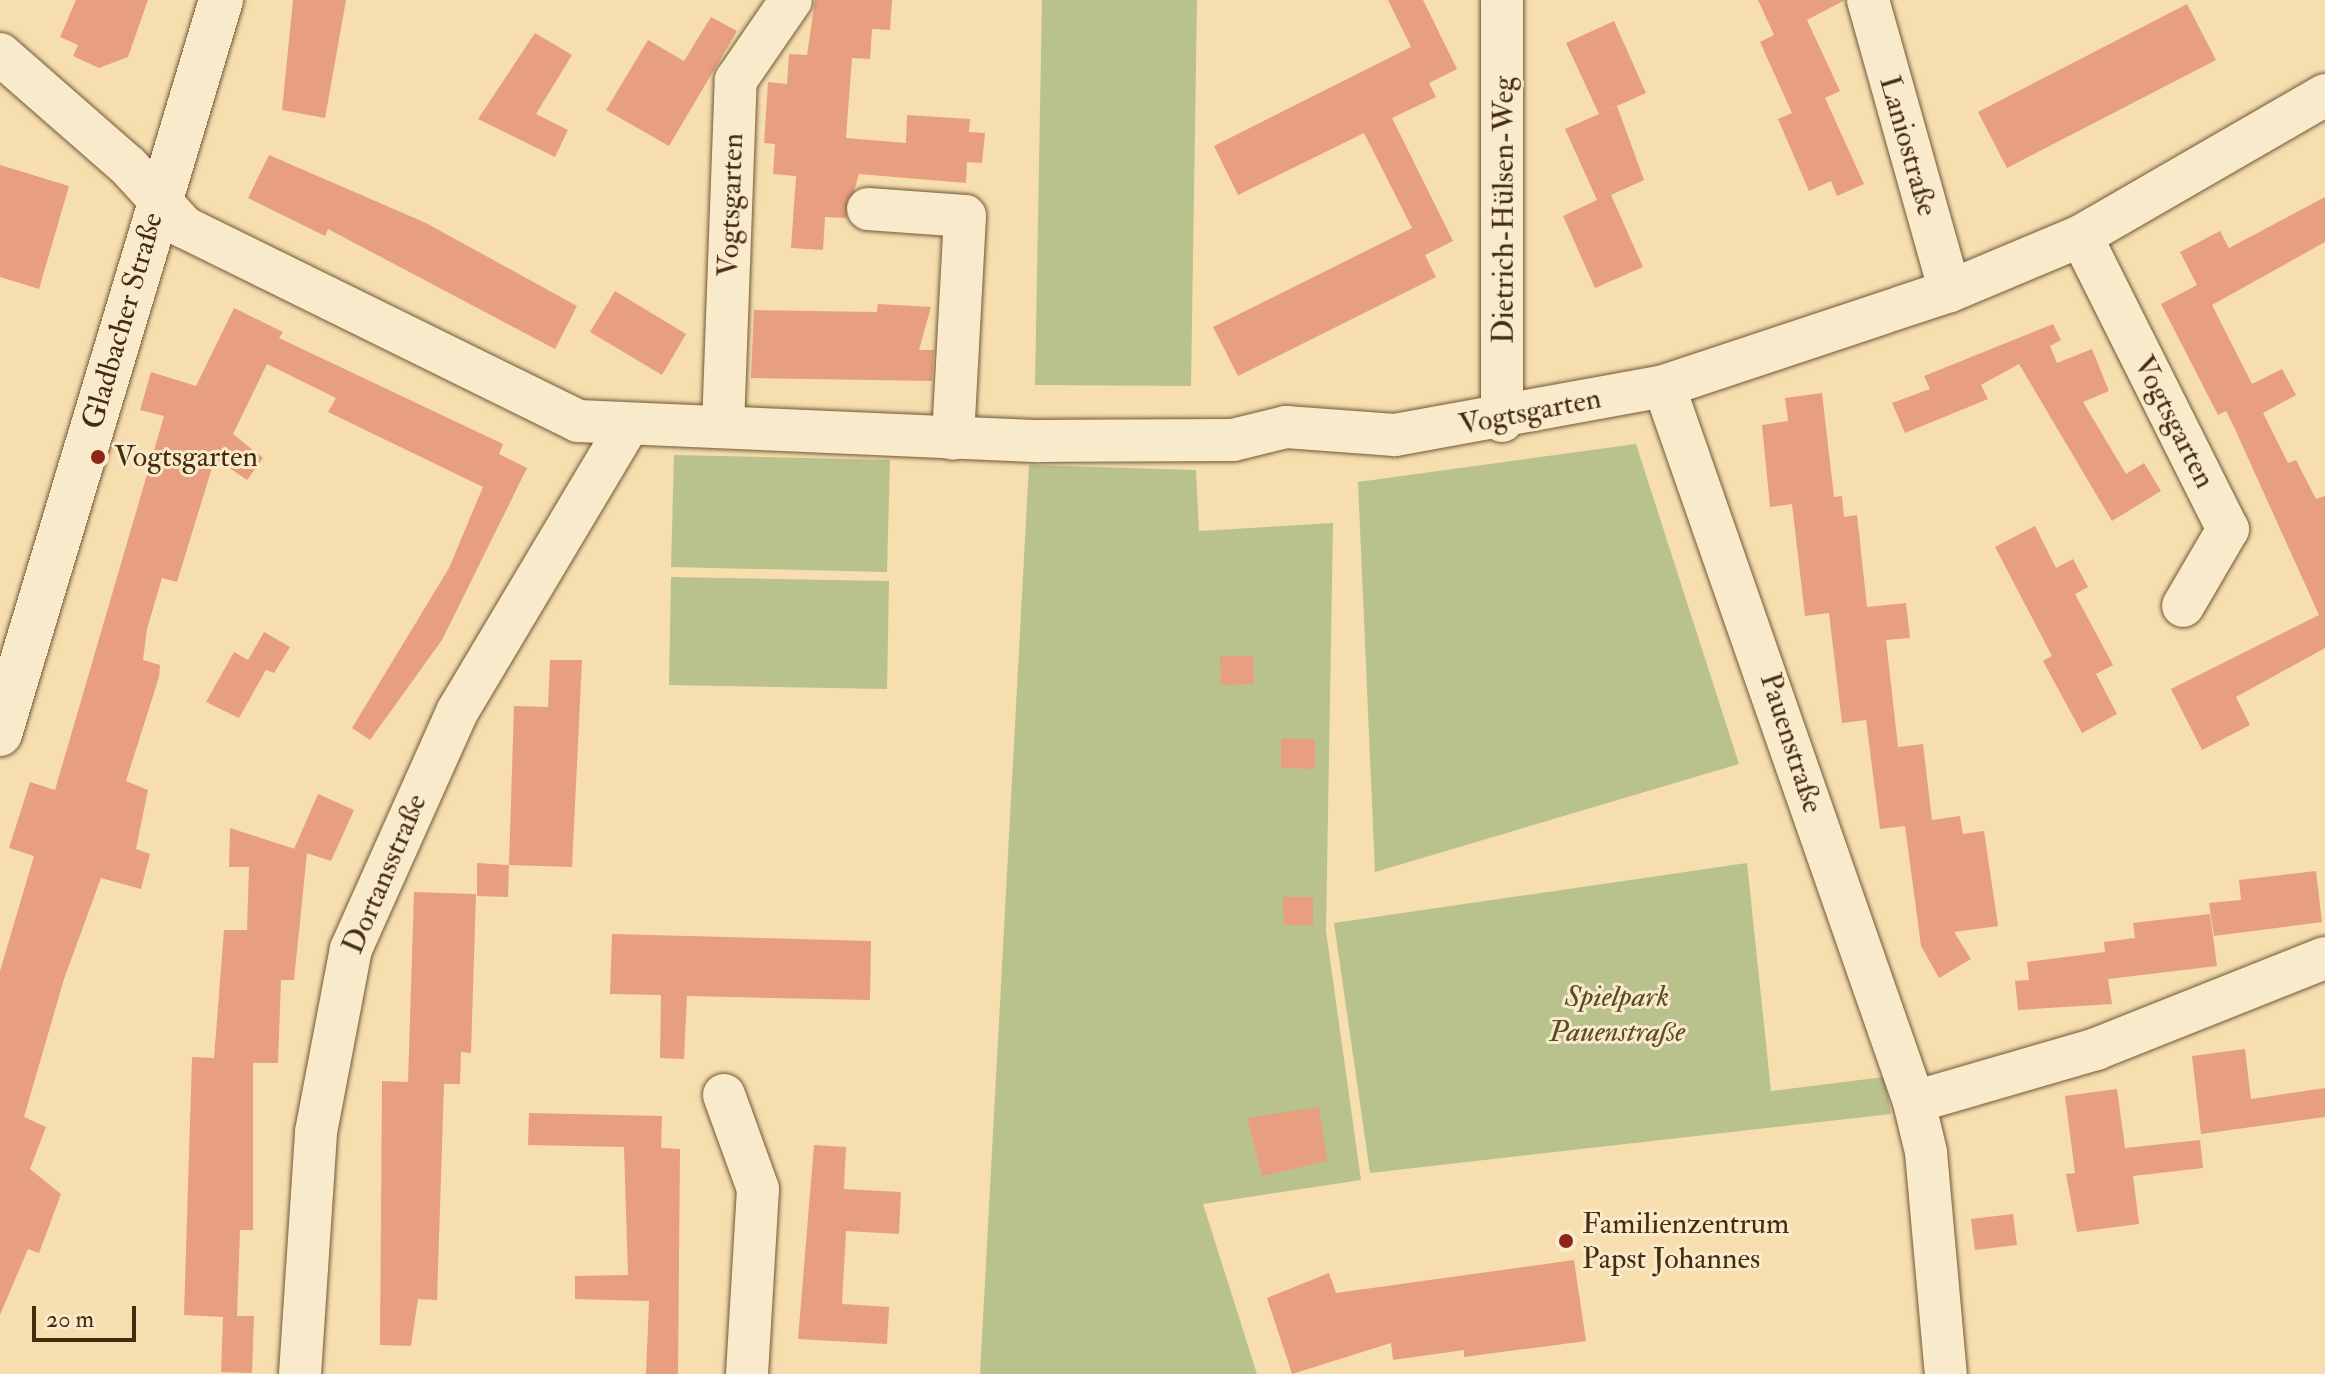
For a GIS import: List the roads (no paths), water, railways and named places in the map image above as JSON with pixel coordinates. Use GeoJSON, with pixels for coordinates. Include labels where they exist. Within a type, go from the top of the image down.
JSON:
{"type":"FeatureCollection","features":[{"type":"Feature","properties":{"kind":"street","name":"Gladbacher Straße"},"geometry":{"type":"LineString","coordinates":[[0,734],[221,0]]}},
{"type":"Feature","properties":{"kind":"street","name":"Vogtsgarten"},"geometry":{"type":"LineString","coordinates":[[723,427],[736,80],[791,0]]}},
{"type":"Feature","properties":{"kind":"street","name":"Dietrich-Hülsen-Weg"},"geometry":{"type":"LineString","coordinates":[[1502,0],[1502,421]]}},
{"type":"Feature","properties":{"kind":"street","name":"Laniostraße"},"geometry":{"type":"LineString","coordinates":[[1868,0],[1950,291]]}},
{"type":"Feature","properties":{"kind":"street","name":"Vogtsgarten"},"geometry":{"type":"LineString","coordinates":[[0,54],[159,199],[184,227],[578,421],[953,439],[1233,440],[1286,427],[1395,435],[1502,421],[1664,386],[1950,291],[2081,236],[2325,95]]}},
{"type":"Feature","properties":{"kind":"street"},"geometry":{"type":"LineString","coordinates":[[868,209],[965,216],[953,439]]}},
{"type":"Feature","properties":{"kind":"street","name":"Vogtsgarten"},"geometry":{"type":"LineString","coordinates":[[2081,236],[2228,529],[2183,606]]}},
{"type":"Feature","properties":{"kind":"street","name":"Pauenstraße"},"geometry":{"type":"LineString","coordinates":[[1664,386],[1914,1102],[1926,1152],[1946,1374]]}},
{"type":"Feature","properties":{"kind":"street","name":"Dortansstraße"},"geometry":{"type":"LineString","coordinates":[[300,1374],[317,1118],[351,949],[457,712],[628,425]]}},
{"type":"Feature","properties":{"kind":"street"},"geometry":{"type":"LineString","coordinates":[[1914,1102],[2096,1049],[2325,958]]}},
{"type":"Feature","properties":{"kind":"street"},"geometry":{"type":"LineString","coordinates":[[724,1095],[758,1189],[747,1374]]}},
{"type":"Feature","properties":{"kind":"place","name":"Vogtsgarten"},"geometry":{"type":"Point","coordinates":[98,457]}},
{"type":"Feature","properties":{"kind":"place","name":"Familienzentrum Papst Johannes"},"geometry":{"type":"Point","coordinates":[1566,1241]}},
{"type":"Feature","properties":{"kind":"park label","name":"Spielpark Pauenstraße"},"geometry":{"type":"Point","coordinates":[1617,1014]}}]}
